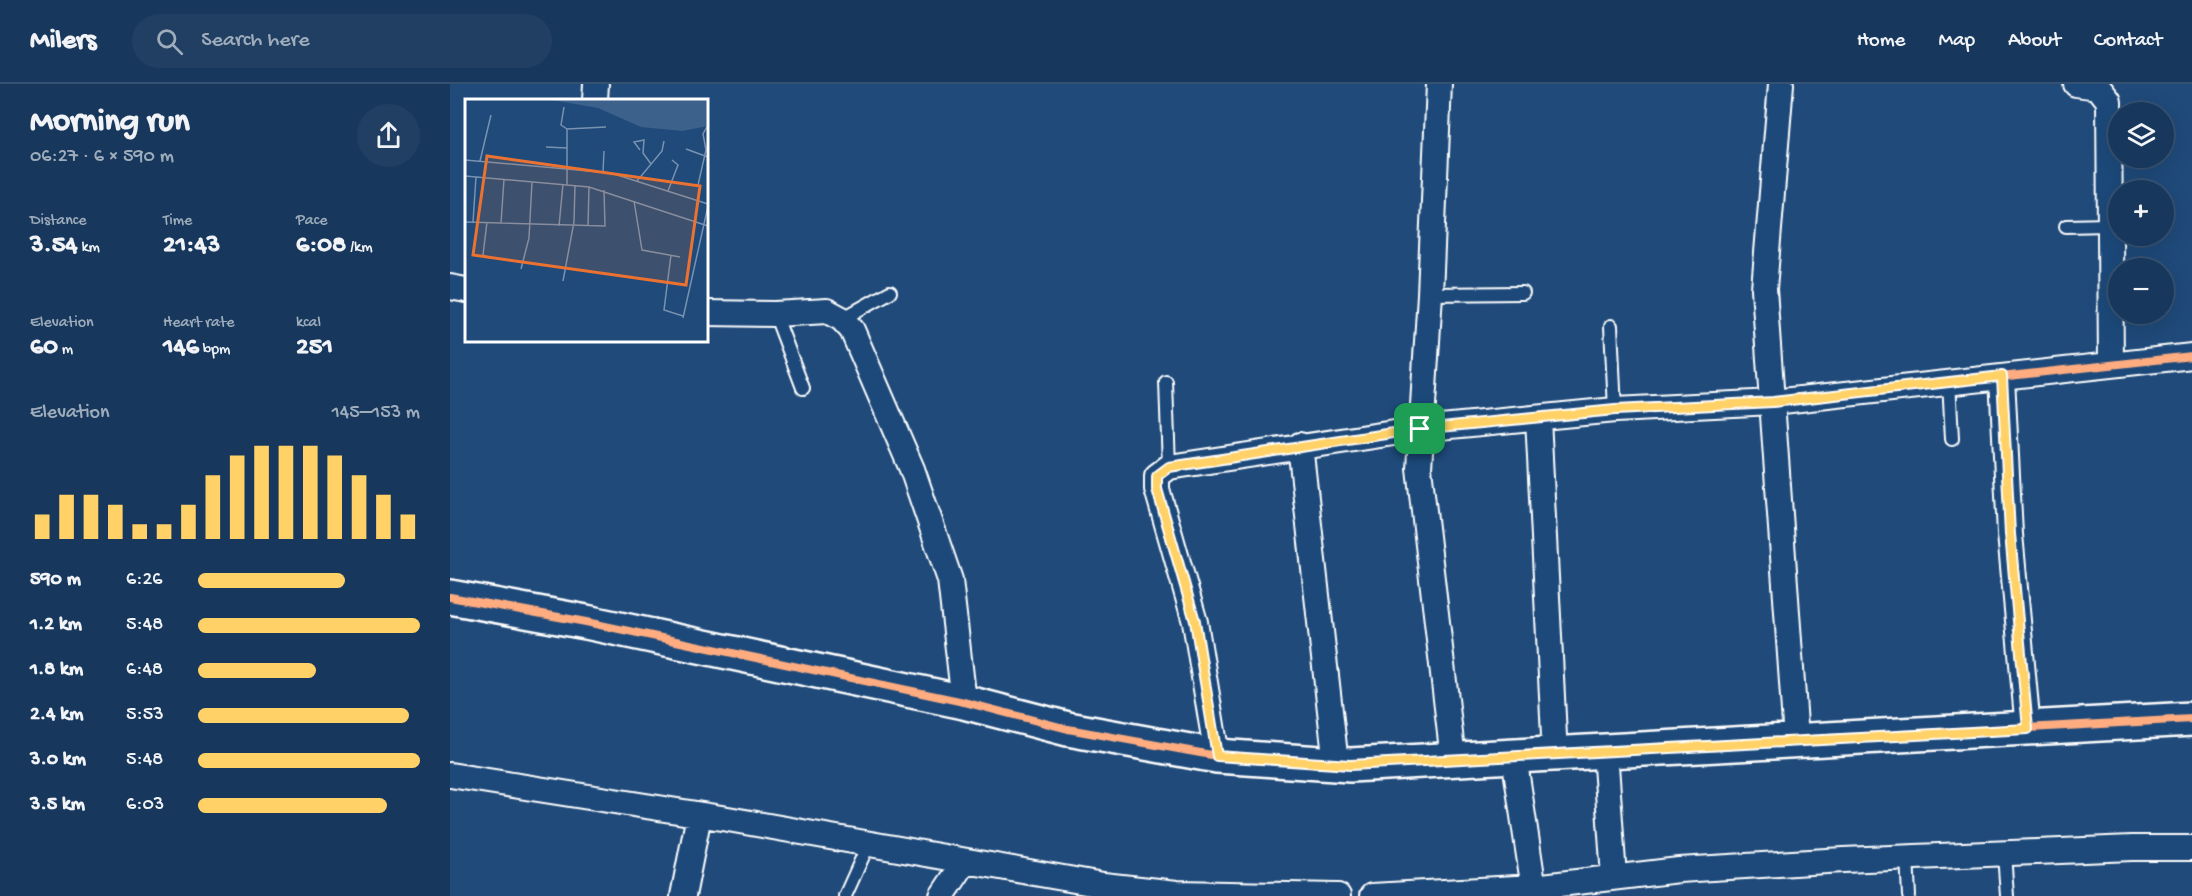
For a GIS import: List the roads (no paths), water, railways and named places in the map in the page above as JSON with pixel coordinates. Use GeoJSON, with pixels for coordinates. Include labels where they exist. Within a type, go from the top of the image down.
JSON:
{"type":"FeatureCollection","features":[{"type":"Feature","properties":{"kind":"street"},"geometry":{"type":"LineString","coordinates":[[595,99],[596,84]]}},
{"type":"Feature","properties":{"kind":"street"},"geometry":{"type":"LineString","coordinates":[[1439,84],[1430,294],[1419,468],[1453,759]]}},
{"type":"Feature","properties":{"kind":"street"},"geometry":{"type":"LineString","coordinates":[[1781,84],[1764,288],[1796,739]]}},
{"type":"Feature","properties":{"kind":"street"},"geometry":{"type":"LineString","coordinates":[[2076,84],[2098,87],[2109,101],[2108,180]]}},
{"type":"Feature","properties":{"kind":"street"},"geometry":{"type":"LineString","coordinates":[[2108,246],[2111,365]]}},
{"type":"Feature","properties":{"kind":"street"},"geometry":{"type":"LineString","coordinates":[[450,287],[465,290]]}},
{"type":"Feature","properties":{"kind":"street"},"geometry":{"type":"LineString","coordinates":[[708,313],[775,314],[827,310],[842,319],[852,330],[912,469],[950,580],[964,702]]}},
{"type":"Feature","properties":{"kind":"street"},"geometry":{"type":"LineString","coordinates":[[1217,756],[1195,621],[1157,489],[1157,476],[1169,467],[1300,445],[1420,429],[1615,410],[1773,402],[1949,380],[2192,356]]}},
{"type":"Feature","properties":{"kind":"street"},"geometry":{"type":"LineString","coordinates":[[2002,376],[2010,534],[2028,729]]}},
{"type":"Feature","properties":{"kind":"street"},"geometry":{"type":"LineString","coordinates":[[1538,418],[1554,736],[1551,754]]}},
{"type":"Feature","properties":{"kind":"street"},"geometry":{"type":"LineString","coordinates":[[1300,445],[1336,764]]}},
{"type":"Feature","properties":{"kind":"street"},"geometry":{"type":"LineString","coordinates":[[450,597],[586,622],[964,702],[1068,729],[1217,756],[1336,764],[2192,719]]}},
{"type":"Feature","properties":{"kind":"street"},"geometry":{"type":"LineString","coordinates":[[1605,751],[1614,878]]}},
{"type":"Feature","properties":{"kind":"street"},"geometry":{"type":"LineString","coordinates":[[1514,756],[1534,884]]}},
{"type":"Feature","properties":{"kind":"street"},"geometry":{"type":"LineString","coordinates":[[450,775],[699,815],[1103,890],[1338,896]]}},
{"type":"Feature","properties":{"kind":"street"},"geometry":{"type":"LineString","coordinates":[[682,896],[699,815]]}},
{"type":"Feature","properties":{"kind":"street"},"geometry":{"type":"LineString","coordinates":[[1372,896],[1614,878],[1679,870],[1907,856],[2192,848]]}},
{"type":"Feature","properties":{"kind":"street"},"geometry":{"type":"LineString","coordinates":[[942,896],[964,863]]}},
{"type":"Feature","properties":{"kind":"lane"},"geometry":{"type":"LineString","coordinates":[[2066,226],[2108,225]]}},
{"type":"Feature","properties":{"kind":"lane"},"geometry":{"type":"LineString","coordinates":[[842,319],[890,292]]}},
{"type":"Feature","properties":{"kind":"lane"},"geometry":{"type":"LineString","coordinates":[[1430,294],[1523,293]]}},
{"type":"Feature","properties":{"kind":"lane"},"geometry":{"type":"LineString","coordinates":[[775,314],[803,388]]}},
{"type":"Feature","properties":{"kind":"lane"},"geometry":{"type":"LineString","coordinates":[[1611,326],[1615,410]]}},
{"type":"Feature","properties":{"kind":"lane"},"geometry":{"type":"LineString","coordinates":[[1949,380],[1952,439]]}},
{"type":"Feature","properties":{"kind":"lane"},"geometry":{"type":"LineString","coordinates":[[1166,382],[1169,467]]}},
{"type":"Feature","properties":{"kind":"lane"},"geometry":{"type":"LineString","coordinates":[[845,896],[868,845]]}},
{"type":"Feature","properties":{"kind":"lane"},"geometry":{"type":"LineString","coordinates":[[2004,853],[2007,896]]}},
{"type":"Feature","properties":{"kind":"lane"},"geometry":{"type":"LineString","coordinates":[[1907,856],[1909,896]]}}]}
